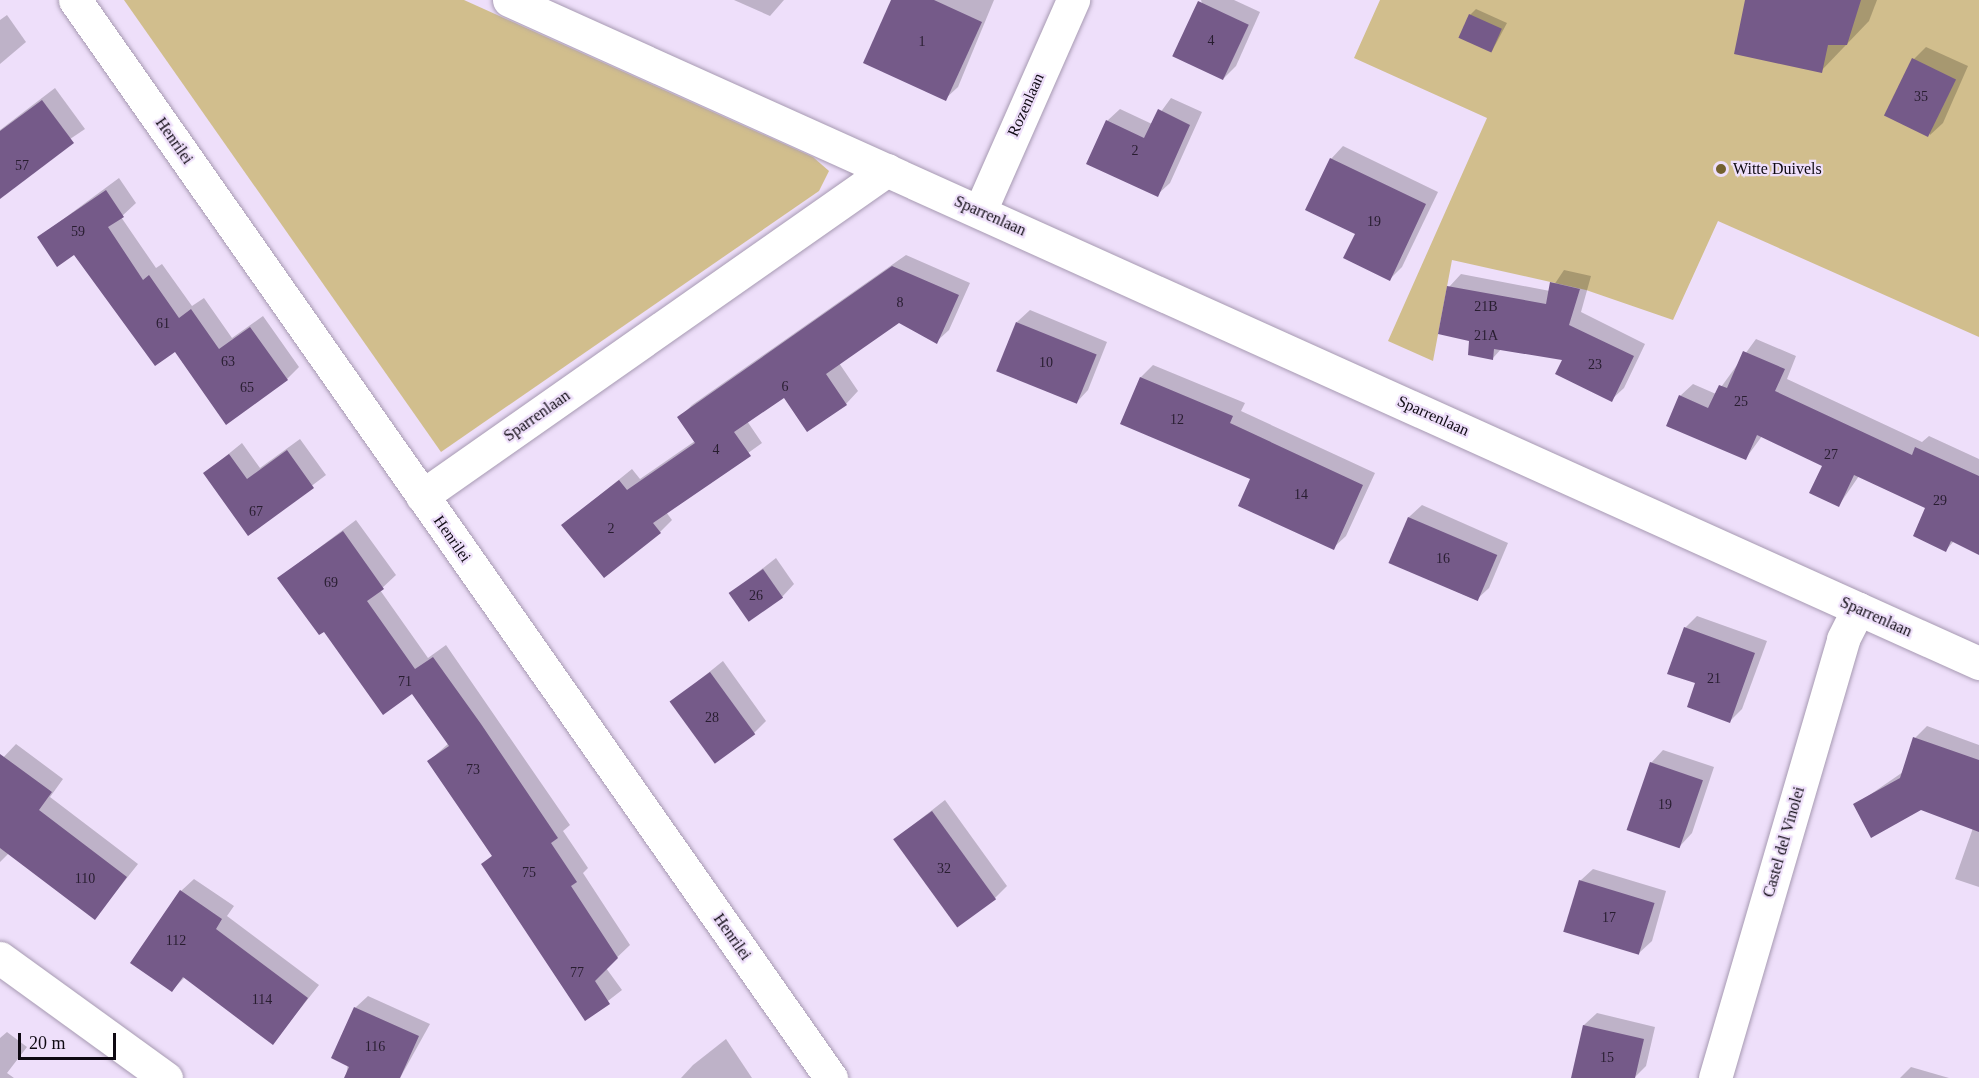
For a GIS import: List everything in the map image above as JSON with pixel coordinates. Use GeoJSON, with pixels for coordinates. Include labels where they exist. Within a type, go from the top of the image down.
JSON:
{"type":"FeatureCollection","features":[{"type":"Feature","properties":{"kind":"street","name":"Henrilei"},"geometry":{"type":"LineString","coordinates":[[75,0],[831,1078]]}},
{"type":"Feature","properties":{"kind":"street","name":"Sparrenlaan"},"geometry":{"type":"LineString","coordinates":[[509,0],[1979,663]]}},
{"type":"Feature","properties":{"kind":"street","name":"Rozenlaan"},"geometry":{"type":"LineString","coordinates":[[980,211],[1073,0]]}},
{"type":"Feature","properties":{"kind":"street","name":"Sparrenlaan"},"geometry":{"type":"LineString","coordinates":[[422,496],[887,170]]}},
{"type":"Feature","properties":{"kind":"street","name":"Castel del Vinolei"},"geometry":{"type":"LineString","coordinates":[[1715,1078],[1843,639],[1858,609]]}},
{"type":"Feature","properties":{"kind":"street"},"geometry":{"type":"LineString","coordinates":[[0,958],[166,1078]]}},
{"type":"Feature","properties":{"kind":"shaded area"},"geometry":{"type":"Polygon","coordinates":[[[124,0],[464,0],[813,157],[829,171],[819,191],[441,452],[124,0]]]}},
{"type":"Feature","properties":{"kind":"shaded area","name":"Witte Duivels"},"geometry":{"type":"Polygon","coordinates":[[[1380,0],[1979,0],[1979,337],[1718,221],[1673,320],[1586,290],[1452,260],[1433,361],[1388,341],[1487,118],[1354,58],[1380,0]]]}},
{"type":"Feature","properties":{"kind":"building"},"geometry":{"type":"Polygon","coordinates":[[[891,0],[934,0],[982,22],[946,101],[863,63],[891,0]]]}},
{"type":"Feature","properties":{"kind":"building"},"geometry":{"type":"Polygon","coordinates":[[[1745,0],[1861,0],[1847,45],[1828,45],[1822,73],[1734,54],[1745,0]]]}},
{"type":"Feature","properties":{"kind":"building"},"geometry":{"type":"Polygon","coordinates":[[[1198,1],[1249,25],[1223,80],[1172,56],[1198,1]]]}},
{"type":"Feature","properties":{"kind":"building"},"geometry":{"type":"Polygon","coordinates":[[[1469,14],[1502,29],[1491,52],[1458,38],[1469,14]]]}},
{"type":"Feature","properties":{"kind":"building"},"geometry":{"type":"Polygon","coordinates":[[[1912,58],[1956,79],[1928,137],[1884,116],[1912,58]]]}},
{"type":"Feature","properties":{"kind":"building"},"geometry":{"type":"Polygon","coordinates":[[[42,100],[74,143],[0,199],[0,131],[42,100]]]}},
{"type":"Feature","properties":{"kind":"building"},"geometry":{"type":"Polygon","coordinates":[[[1158,109],[1190,125],[1158,197],[1086,164],[1106,120],[1144,138],[1158,109]]]}},
{"type":"Feature","properties":{"kind":"building"},"geometry":{"type":"Polygon","coordinates":[[[1330,158],[1426,204],[1390,281],[1343,258],[1355,234],[1305,210],[1330,158]]]}},
{"type":"Feature","properties":{"kind":"building"},"geometry":{"type":"Polygon","coordinates":[[[106,190],[124,217],[108,227],[143,280],[149,275],[179,318],[191,309],[219,349],[250,327],[288,380],[226,425],[175,352],[155,366],[74,255],[57,267],[37,237],[106,190]]]}},
{"type":"Feature","properties":{"kind":"building"},"geometry":{"type":"Polygon","coordinates":[[[892,266],[959,295],[937,344],[899,323],[826,374],[847,405],[807,432],[784,398],[734,432],[751,456],[653,523],[661,533],[604,578],[561,525],[619,480],[627,490],[695,443],[677,417],[892,266]]]}},
{"type":"Feature","properties":{"kind":"building"},"geometry":{"type":"Polygon","coordinates":[[[1550,282],[1580,289],[1569,325],[1634,356],[1612,402],[1555,374],[1562,360],[1494,349],[1493,360],[1468,355],[1469,341],[1438,334],[1447,286],[1546,304],[1550,282]]]}},
{"type":"Feature","properties":{"kind":"building"},"geometry":{"type":"Polygon","coordinates":[[[1016,322],[1097,355],[1077,404],[996,371],[1016,322]]]}},
{"type":"Feature","properties":{"kind":"building"},"geometry":{"type":"Polygon","coordinates":[[[1743,351],[1785,369],[1775,391],[1912,455],[1915,447],[1979,476],[1979,555],[1951,541],[1946,552],[1913,536],[1925,508],[1854,475],[1839,507],[1809,493],[1822,466],[1757,435],[1746,460],[1666,426],[1679,395],[1708,408],[1719,385],[1727,388],[1743,351]]]}},
{"type":"Feature","properties":{"kind":"building"},"geometry":{"type":"Polygon","coordinates":[[[1140,377],[1233,416],[1230,423],[1363,485],[1334,550],[1238,506],[1250,479],[1120,424],[1140,377]]]}},
{"type":"Feature","properties":{"kind":"building"},"geometry":{"type":"Polygon","coordinates":[[[287,450],[314,488],[248,536],[203,473],[229,454],[247,479],[287,450]]]}},
{"type":"Feature","properties":{"kind":"building"},"geometry":{"type":"Polygon","coordinates":[[[1408,517],[1497,555],[1478,601],[1388,563],[1408,517]]]}},
{"type":"Feature","properties":{"kind":"building"},"geometry":{"type":"Polygon","coordinates":[[[343,531],[384,589],[367,601],[415,669],[433,657],[481,724],[558,838],[551,843],[577,882],[571,886],[618,958],[595,981],[610,1004],[585,1021],[481,864],[492,856],[427,761],[449,746],[412,694],[383,715],[324,632],[319,635],[277,578],[343,531]]]}},
{"type":"Feature","properties":{"kind":"building"},"geometry":{"type":"Polygon","coordinates":[[[763,569],[783,598],[749,622],[729,593],[763,569]]]}},
{"type":"Feature","properties":{"kind":"building"},"geometry":{"type":"Polygon","coordinates":[[[1684,627],[1755,653],[1730,723],[1687,707],[1695,683],[1667,674],[1684,627]]]}},
{"type":"Feature","properties":{"kind":"building"},"geometry":{"type":"Polygon","coordinates":[[[710,672],[755,734],[715,764],[670,701],[710,672]]]}},
{"type":"Feature","properties":{"kind":"building"},"geometry":{"type":"Polygon","coordinates":[[[1913,737],[1979,760],[1979,832],[1921,810],[1871,838],[1853,804],[1900,778],[1913,737]]]}},
{"type":"Feature","properties":{"kind":"building"},"geometry":{"type":"Polygon","coordinates":[[[0,754],[52,792],[39,810],[127,877],[95,920],[0,848],[0,754]]]}},
{"type":"Feature","properties":{"kind":"building"},"geometry":{"type":"Polygon","coordinates":[[[1650,762],[1703,780],[1680,848],[1627,830],[1650,762]]]}},
{"type":"Feature","properties":{"kind":"building"},"geometry":{"type":"Polygon","coordinates":[[[932,811],[996,899],[957,927],[893,839],[932,811]]]}},
{"type":"Feature","properties":{"kind":"building"},"geometry":{"type":"Polygon","coordinates":[[[1579,880],[1655,903],[1639,955],[1563,932],[1579,880]]]}},
{"type":"Feature","properties":{"kind":"building"},"geometry":{"type":"Polygon","coordinates":[[[180,890],[222,919],[216,929],[308,998],[273,1045],[183,977],[172,992],[130,963],[180,890]]]}},
{"type":"Feature","properties":{"kind":"building"},"geometry":{"type":"Polygon","coordinates":[[[354,1007],[419,1036],[400,1078],[344,1078],[349,1067],[331,1058],[354,1007]]]}},
{"type":"Feature","properties":{"kind":"building"},"geometry":{"type":"Polygon","coordinates":[[[1583,1025],[1644,1039],[1635,1078],[1571,1078],[1583,1025]]]}},
{"type":"Feature","properties":{"kind":"place","name":"Witte Duivels"},"geometry":{"type":"Point","coordinates":[1721,169]}}]}
